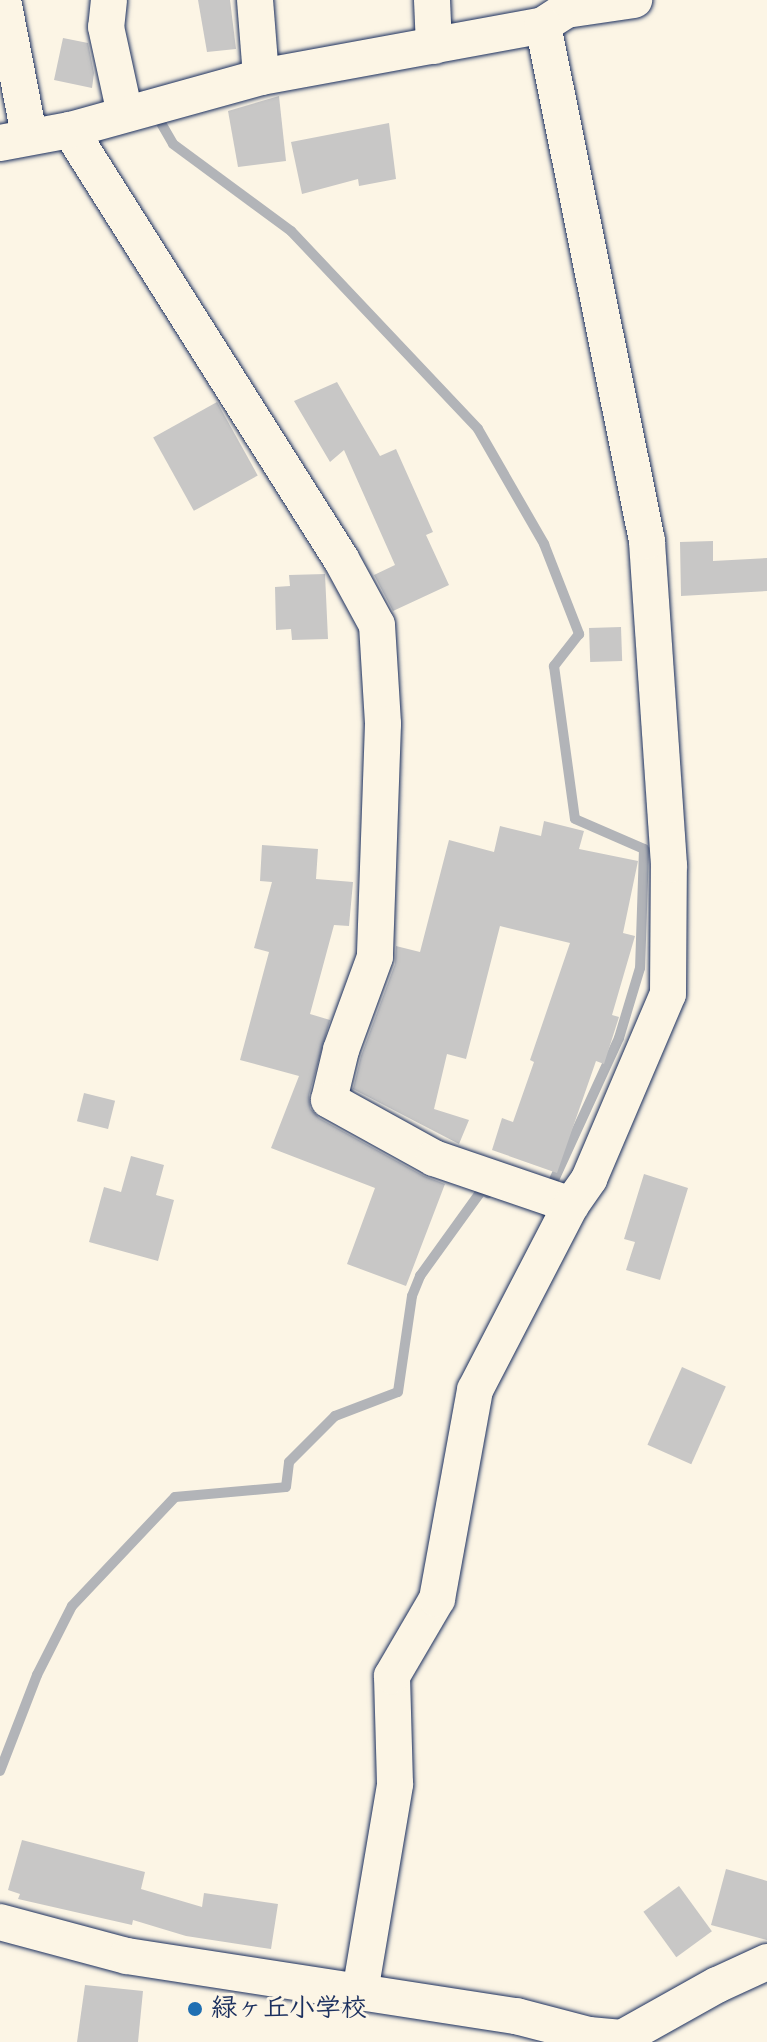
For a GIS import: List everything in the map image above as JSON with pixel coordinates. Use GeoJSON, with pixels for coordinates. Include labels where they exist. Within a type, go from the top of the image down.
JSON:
{"type":"FeatureCollection","features":[{"type":"Feature","properties":{"kind":"street"},"geometry":{"type":"LineString","coordinates":[[3,0],[15,139],[70,130],[261,77],[543,25],[566,10],[615,1]]}},
{"type":"Feature","properties":{"kind":"street"},"geometry":{"type":"LineString","coordinates":[[109,0],[106,27],[125,114]]}},
{"type":"Feature","properties":{"kind":"street"},"geometry":{"type":"LineString","coordinates":[[255,0],[261,77]]}},
{"type":"Feature","properties":{"kind":"street"},"geometry":{"type":"LineString","coordinates":[[432,0],[434,46]]}},
{"type":"Feature","properties":{"kind":"street"},"geometry":{"type":"LineString","coordinates":[[360,1992],[395,1784],[392,1676],[437,1599],[475,1390],[571,1205],[589,1179],[668,994],[669,865],[647,541],[543,25]]}},
{"type":"Feature","properties":{"kind":"street"},"geometry":{"type":"LineString","coordinates":[[70,130],[341,559],[377,625],[383,724],[375,957],[341,1050],[329,1100],[434,1158],[571,1205]]}},
{"type":"Feature","properties":{"kind":"street"},"geometry":{"type":"LineString","coordinates":[[0,1922],[127,1956],[516,2016],[589,2035],[622,2040],[717,1985],[767,1962]]}},
{"type":"Feature","properties":{"kind":"building"},"geometry":{"type":"Polygon","coordinates":[[[198,0],[230,0],[236,49],[207,52],[198,0]]]}},
{"type":"Feature","properties":{"kind":"building"},"geometry":{"type":"Polygon","coordinates":[[[63,38],[88,43],[94,73],[92,88],[54,80],[63,38]]]}},
{"type":"Feature","properties":{"kind":"building"},"geometry":{"type":"Polygon","coordinates":[[[279,96],[286,161],[238,167],[228,111],[279,96]]]}},
{"type":"Feature","properties":{"kind":"building"},"geometry":{"type":"Polygon","coordinates":[[[389,123],[396,179],[359,186],[358,179],[302,194],[291,142],[389,123]]]}},
{"type":"Feature","properties":{"kind":"building"},"geometry":{"type":"Polygon","coordinates":[[[337,382],[380,456],[396,449],[433,532],[426,535],[449,585],[393,611],[374,575],[395,565],[344,450],[330,462],[294,401],[337,382]]]}},
{"type":"Feature","properties":{"kind":"building"},"geometry":{"type":"Polygon","coordinates":[[[217,402],[258,475],[194,511],[153,437],[217,402]]]}},
{"type":"Feature","properties":{"kind":"building"},"geometry":{"type":"Polygon","coordinates":[[[713,541],[713,561],[767,558],[767,591],[681,596],[680,542],[713,541]]]}},
{"type":"Feature","properties":{"kind":"building"},"geometry":{"type":"Polygon","coordinates":[[[325,574],[328,639],[292,640],[291,629],[276,630],[275,587],[290,586],[289,575],[325,574]]]}},
{"type":"Feature","properties":{"kind":"building"},"geometry":{"type":"Polygon","coordinates":[[[621,627],[622,661],[590,662],[589,628],[621,627]]]}},
{"type":"Feature","properties":{"kind":"building"},"geometry":{"type":"Polygon","coordinates":[[[544,821],[584,831],[579,849],[638,861],[623,933],[635,936],[612,1015],[619,1017],[604,1064],[596,1061],[557,1173],[492,1150],[502,1118],[513,1122],[534,1062],[530,1060],[570,943],[500,926],[466,1059],[447,1054],[434,1109],[469,1120],[459,1144],[353,1089],[361,1056],[395,964],[396,946],[420,952],[449,840],[494,852],[500,826],[541,836],[544,821]]]}},
{"type":"Feature","properties":{"kind":"building"},"geometry":{"type":"Polygon","coordinates":[[[262,845],[318,849],[316,879],[353,882],[349,926],[334,925],[310,1014],[330,1020],[309,1095],[310,1108],[319,1118],[424,1176],[445,1184],[406,1286],[347,1264],[375,1188],[271,1148],[299,1076],[240,1060],[269,952],[254,948],[272,882],[260,881],[262,845]]]}},
{"type":"Feature","properties":{"kind":"building"},"geometry":{"type":"Polygon","coordinates":[[[84,1093],[115,1101],[108,1129],[77,1121],[84,1093]]]}},
{"type":"Feature","properties":{"kind":"building"},"geometry":{"type":"Polygon","coordinates":[[[131,1156],[164,1165],[156,1195],[174,1200],[158,1261],[89,1242],[104,1187],[121,1192],[131,1156]]]}},
{"type":"Feature","properties":{"kind":"building"},"geometry":{"type":"Polygon","coordinates":[[[644,1174],[688,1188],[660,1280],[626,1270],[635,1242],[624,1239],[644,1174]]]}},
{"type":"Feature","properties":{"kind":"building"},"geometry":{"type":"Polygon","coordinates":[[[682,1367],[726,1387],[691,1464],[647,1445],[682,1367]]]}},
{"type":"Feature","properties":{"kind":"building"},"geometry":{"type":"Polygon","coordinates":[[[22,1840],[145,1872],[141,1889],[202,1907],[204,1893],[278,1904],[271,1949],[186,1936],[133,1920],[132,1925],[18,1899],[20,1894],[8,1890],[22,1840]]]}},
{"type":"Feature","properties":{"kind":"building"},"geometry":{"type":"Polygon","coordinates":[[[726,1869],[767,1881],[767,1940],[711,1925],[726,1869]]]}},
{"type":"Feature","properties":{"kind":"building"},"geometry":{"type":"Polygon","coordinates":[[[679,1886],[712,1931],[676,1957],[643,1912],[679,1886]]]}},
{"type":"Feature","properties":{"kind":"building"},"geometry":{"type":"Polygon","coordinates":[[[85,1985],[143,1991],[138,2042],[77,2042],[85,1985]]]}},
{"type":"Feature","properties":{"kind":"waterway"},"geometry":{"type":"LineString","coordinates":[[161,123],[173,144],[291,231],[478,429],[544,544],[579,634],[554,666],[575,819],[644,849],[640,968],[619,1038],[553,1182]]}},
{"type":"Feature","properties":{"kind":"waterway"},"geometry":{"type":"LineString","coordinates":[[0,1771],[37,1675],[72,1606],[175,1497],[286,1487],[289,1462],[335,1416],[398,1392],[412,1296],[420,1276],[482,1190],[488,1193]]}},
{"type":"Feature","properties":{"kind":"place","name":"緑ヶ丘小学校"},"geometry":{"type":"Point","coordinates":[195,2009]}}]}
